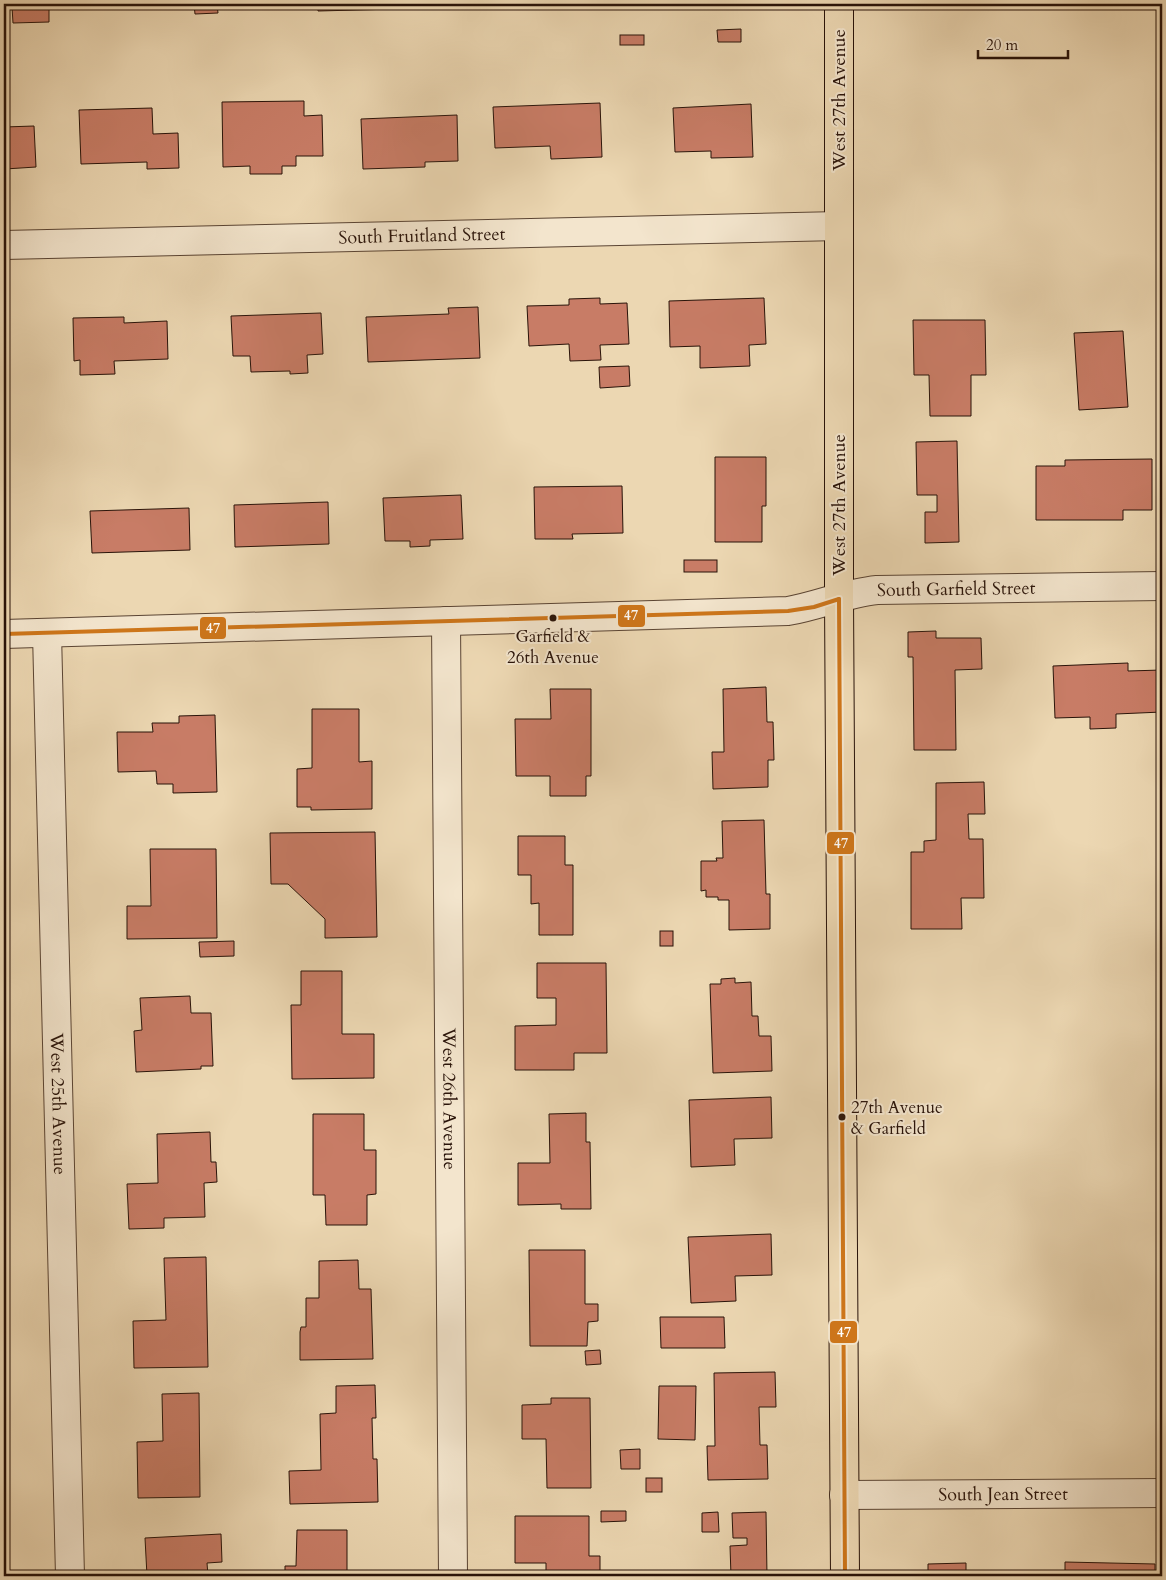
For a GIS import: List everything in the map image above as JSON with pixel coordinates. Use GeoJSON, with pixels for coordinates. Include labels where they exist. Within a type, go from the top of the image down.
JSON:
{"type":"FeatureCollection","features":[{"type":"Feature","properties":{"kind":"main road","name":"West 27th Avenue"},"geometry":{"type":"LineString","coordinates":[[839,4],[838,599],[845,1576]]}},
{"type":"Feature","properties":{"kind":"street","name":"South Fruitland Street"},"geometry":{"type":"LineString","coordinates":[[4,245],[840,226]]}},
{"type":"Feature","properties":{"kind":"street","name":"South Garfield Street"},"geometry":{"type":"LineString","coordinates":[[4,634],[788,611],[814,607],[857,592],[877,590],[1162,586]]}},
{"type":"Feature","properties":{"kind":"street","name":"West 26th Avenue"},"geometry":{"type":"LineString","coordinates":[[446,621],[452,1576]]}},
{"type":"Feature","properties":{"kind":"street","name":"West 25th Avenue"},"geometry":{"type":"LineString","coordinates":[[47,633],[70,1576]]}},
{"type":"Feature","properties":{"kind":"street","name":"South Jean Street"},"geometry":{"type":"LineString","coordinates":[[844,1496],[1162,1493]]}},
{"type":"Feature","properties":{"kind":"building"},"geometry":{"type":"Polygon","coordinates":[[[4,4],[78,4],[78,6],[49,8],[49,22],[13,23],[12,7],[4,8],[4,4]]]}},
{"type":"Feature","properties":{"kind":"building"},"geometry":{"type":"Polygon","coordinates":[[[194,4],[217,4],[218,13],[195,14],[194,4]]]}},
{"type":"Feature","properties":{"kind":"building"},"geometry":{"type":"Polygon","coordinates":[[[318,4],[434,4],[434,8],[318,11],[318,4]]]}},
{"type":"Feature","properties":{"kind":"building"},"geometry":{"type":"Polygon","coordinates":[[[741,29],[741,42],[718,42],[717,30],[741,29]]]}},
{"type":"Feature","properties":{"kind":"building"},"geometry":{"type":"Polygon","coordinates":[[[620,35],[644,35],[644,45],[620,45],[620,35]]]}},
{"type":"Feature","properties":{"kind":"building"},"geometry":{"type":"Polygon","coordinates":[[[304,101],[304,116],[322,115],[323,156],[296,156],[296,166],[282,166],[282,174],[250,174],[250,166],[223,167],[222,102],[304,101]]]}},
{"type":"Feature","properties":{"kind":"building"},"geometry":{"type":"Polygon","coordinates":[[[600,103],[602,157],[551,159],[550,146],[495,148],[493,107],[600,103]]]}},
{"type":"Feature","properties":{"kind":"building"},"geometry":{"type":"Polygon","coordinates":[[[751,104],[753,157],[711,158],[711,151],[675,152],[673,108],[751,104]]]}},
{"type":"Feature","properties":{"kind":"building"},"geometry":{"type":"Polygon","coordinates":[[[152,108],[153,134],[178,133],[179,168],[147,169],[147,162],[81,164],[79,110],[152,108]]]}},
{"type":"Feature","properties":{"kind":"building"},"geometry":{"type":"Polygon","coordinates":[[[457,115],[458,161],[425,162],[425,167],[363,169],[361,119],[457,115]]]}},
{"type":"Feature","properties":{"kind":"building"},"geometry":{"type":"Polygon","coordinates":[[[34,126],[36,167],[5,169],[6,184],[4,184],[4,127],[34,126]]]}},
{"type":"Feature","properties":{"kind":"building"},"geometry":{"type":"Polygon","coordinates":[[[600,298],[600,304],[627,303],[629,344],[600,345],[601,360],[570,361],[569,344],[529,346],[527,306],[569,305],[569,299],[600,298]]]}},
{"type":"Feature","properties":{"kind":"building"},"geometry":{"type":"Polygon","coordinates":[[[764,298],[766,344],[749,345],[750,366],[700,368],[700,346],[670,347],[669,301],[764,298]]]}},
{"type":"Feature","properties":{"kind":"building"},"geometry":{"type":"Polygon","coordinates":[[[478,307],[480,358],[368,362],[366,317],[449,314],[448,308],[478,307]]]}},
{"type":"Feature","properties":{"kind":"building"},"geometry":{"type":"Polygon","coordinates":[[[321,313],[323,354],[307,355],[308,373],[290,374],[290,371],[251,372],[250,356],[233,356],[231,316],[321,313]]]}},
{"type":"Feature","properties":{"kind":"building"},"geometry":{"type":"Polygon","coordinates":[[[124,317],[124,323],[167,321],[168,359],[114,361],[115,374],[80,375],[80,360],[74,361],[73,318],[124,317]]]}},
{"type":"Feature","properties":{"kind":"building"},"geometry":{"type":"Polygon","coordinates":[[[913,320],[985,320],[986,375],[971,375],[971,416],[930,416],[929,375],[914,375],[913,320]]]}},
{"type":"Feature","properties":{"kind":"building"},"geometry":{"type":"Polygon","coordinates":[[[1123,331],[1128,407],[1079,410],[1074,333],[1123,331]]]}},
{"type":"Feature","properties":{"kind":"building"},"geometry":{"type":"Polygon","coordinates":[[[629,366],[630,386],[600,388],[599,367],[629,366]]]}},
{"type":"Feature","properties":{"kind":"building"},"geometry":{"type":"Polygon","coordinates":[[[957,441],[959,542],[925,543],[925,512],[937,512],[937,495],[917,495],[916,442],[957,441]]]}},
{"type":"Feature","properties":{"kind":"building"},"geometry":{"type":"Polygon","coordinates":[[[715,457],[766,457],[766,506],[762,506],[762,542],[715,542],[715,457]]]}},
{"type":"Feature","properties":{"kind":"building"},"geometry":{"type":"Polygon","coordinates":[[[1152,459],[1152,510],[1123,510],[1123,520],[1036,520],[1036,466],[1065,466],[1065,460],[1152,459]]]}},
{"type":"Feature","properties":{"kind":"building"},"geometry":{"type":"Polygon","coordinates":[[[622,486],[623,533],[572,534],[573,539],[535,539],[534,487],[622,486]]]}},
{"type":"Feature","properties":{"kind":"building"},"geometry":{"type":"Polygon","coordinates":[[[461,495],[463,539],[430,540],[430,546],[410,547],[410,541],[385,541],[383,498],[461,495]]]}},
{"type":"Feature","properties":{"kind":"building"},"geometry":{"type":"Polygon","coordinates":[[[328,502],[329,544],[235,547],[234,505],[328,502]]]}},
{"type":"Feature","properties":{"kind":"building"},"geometry":{"type":"Polygon","coordinates":[[[189,508],[190,550],[92,553],[90,511],[189,508]]]}},
{"type":"Feature","properties":{"kind":"building"},"geometry":{"type":"Polygon","coordinates":[[[684,560],[717,560],[717,572],[684,572],[684,560]]]}},
{"type":"Feature","properties":{"kind":"building"},"geometry":{"type":"Polygon","coordinates":[[[936,631],[936,638],[981,638],[982,669],[955,670],[956,750],[914,750],[913,657],[908,657],[908,632],[936,631]]]}},
{"type":"Feature","properties":{"kind":"building"},"geometry":{"type":"Polygon","coordinates":[[[1128,663],[1128,671],[1162,670],[1162,712],[1116,714],[1116,728],[1090,729],[1090,717],[1055,718],[1053,666],[1128,663]]]}},
{"type":"Feature","properties":{"kind":"building"},"geometry":{"type":"Polygon","coordinates":[[[766,687],[767,722],[773,722],[774,760],[768,760],[768,787],[713,789],[712,752],[724,752],[723,689],[766,687]]]}},
{"type":"Feature","properties":{"kind":"building"},"geometry":{"type":"Polygon","coordinates":[[[550,689],[591,689],[591,776],[586,776],[586,796],[550,796],[550,776],[516,776],[515,719],[551,719],[550,689]]]}},
{"type":"Feature","properties":{"kind":"building"},"geometry":{"type":"Polygon","coordinates":[[[312,709],[359,709],[359,762],[372,761],[372,809],[311,810],[311,807],[297,807],[297,769],[312,768],[312,709]]]}},
{"type":"Feature","properties":{"kind":"building"},"geometry":{"type":"Polygon","coordinates":[[[215,715],[217,792],[173,793],[173,784],[157,784],[156,771],[118,772],[117,732],[153,732],[152,723],[179,723],[179,716],[215,715]]]}},
{"type":"Feature","properties":{"kind":"building"},"geometry":{"type":"Polygon","coordinates":[[[984,782],[985,814],[968,814],[969,839],[983,839],[984,898],[961,898],[962,929],[911,929],[911,852],[924,852],[924,841],[936,840],[936,783],[984,782]]]}},
{"type":"Feature","properties":{"kind":"building"},"geometry":{"type":"Polygon","coordinates":[[[764,820],[766,894],[770,894],[770,929],[729,930],[729,900],[718,900],[718,897],[706,897],[706,890],[701,891],[701,861],[717,861],[716,858],[723,858],[722,821],[764,820]]]}},
{"type":"Feature","properties":{"kind":"building"},"geometry":{"type":"Polygon","coordinates":[[[375,832],[377,937],[325,938],[325,919],[288,884],[271,884],[270,833],[375,832]]]}},
{"type":"Feature","properties":{"kind":"building"},"geometry":{"type":"Polygon","coordinates":[[[518,836],[565,836],[565,865],[573,865],[573,935],[539,935],[539,903],[531,904],[531,875],[518,875],[518,836]]]}},
{"type":"Feature","properties":{"kind":"building"},"geometry":{"type":"Polygon","coordinates":[[[150,849],[216,849],[217,938],[127,939],[127,906],[151,906],[150,849]]]}},
{"type":"Feature","properties":{"kind":"building"},"geometry":{"type":"Polygon","coordinates":[[[660,931],[673,931],[673,946],[660,946],[660,931]]]}},
{"type":"Feature","properties":{"kind":"building"},"geometry":{"type":"Polygon","coordinates":[[[234,941],[234,956],[200,957],[199,942],[234,941]]]}},
{"type":"Feature","properties":{"kind":"building"},"geometry":{"type":"Polygon","coordinates":[[[537,963],[606,963],[607,1053],[574,1053],[574,1070],[515,1070],[515,1026],[556,1025],[556,998],[537,998],[537,963]]]}},
{"type":"Feature","properties":{"kind":"building"},"geometry":{"type":"Polygon","coordinates":[[[301,971],[342,971],[342,1034],[374,1034],[374,1078],[292,1079],[291,1005],[301,1005],[301,971]]]}},
{"type":"Feature","properties":{"kind":"building"},"geometry":{"type":"Polygon","coordinates":[[[735,978],[735,983],[751,982],[752,1016],[758,1016],[759,1036],[771,1036],[772,1071],[713,1073],[710,984],[721,984],[721,979],[735,978]]]}},
{"type":"Feature","properties":{"kind":"building"},"geometry":{"type":"Polygon","coordinates":[[[190,996],[191,1013],[211,1013],[213,1066],[201,1066],[201,1069],[136,1072],[134,1031],[142,1030],[140,998],[190,996]]]}},
{"type":"Feature","properties":{"kind":"building"},"geometry":{"type":"Polygon","coordinates":[[[771,1097],[772,1138],[734,1139],[735,1165],[691,1167],[689,1100],[771,1097]]]}},
{"type":"Feature","properties":{"kind":"building"},"geometry":{"type":"Polygon","coordinates":[[[586,1113],[586,1142],[590,1142],[591,1209],[561,1209],[561,1204],[518,1205],[518,1163],[550,1163],[549,1114],[586,1113]]]}},
{"type":"Feature","properties":{"kind":"building"},"geometry":{"type":"Polygon","coordinates":[[[313,1114],[364,1114],[364,1150],[376,1150],[376,1194],[367,1195],[367,1225],[326,1225],[325,1195],[313,1195],[313,1114]]]}},
{"type":"Feature","properties":{"kind":"building"},"geometry":{"type":"Polygon","coordinates":[[[210,1132],[211,1162],[216,1162],[217,1182],[204,1183],[205,1217],[164,1218],[164,1228],[129,1229],[127,1184],[158,1183],[157,1134],[210,1132]]]}},
{"type":"Feature","properties":{"kind":"building"},"geometry":{"type":"Polygon","coordinates":[[[771,1234],[772,1275],[735,1276],[736,1301],[691,1303],[688,1237],[771,1234]]]}},
{"type":"Feature","properties":{"kind":"building"},"geometry":{"type":"Polygon","coordinates":[[[529,1250],[585,1250],[585,1304],[598,1304],[598,1321],[588,1322],[587,1346],[530,1346],[529,1250]]]}},
{"type":"Feature","properties":{"kind":"building"},"geometry":{"type":"Polygon","coordinates":[[[206,1257],[208,1367],[134,1368],[133,1321],[166,1320],[164,1258],[206,1257]]]}},
{"type":"Feature","properties":{"kind":"building"},"geometry":{"type":"Polygon","coordinates":[[[358,1260],[359,1289],[371,1289],[373,1359],[300,1360],[300,1332],[301,1327],[306,1327],[306,1298],[319,1298],[319,1261],[358,1260]]]}},
{"type":"Feature","properties":{"kind":"building"},"geometry":{"type":"Polygon","coordinates":[[[660,1317],[724,1317],[725,1348],[661,1348],[660,1317]]]}},
{"type":"Feature","properties":{"kind":"building"},"geometry":{"type":"Polygon","coordinates":[[[600,1350],[601,1364],[586,1365],[585,1351],[600,1350]]]}},
{"type":"Feature","properties":{"kind":"building"},"geometry":{"type":"Polygon","coordinates":[[[775,1372],[776,1407],[759,1407],[760,1445],[767,1445],[768,1479],[708,1480],[707,1446],[715,1446],[714,1373],[775,1372]]]}},
{"type":"Feature","properties":{"kind":"building"},"geometry":{"type":"Polygon","coordinates":[[[375,1385],[376,1418],[372,1418],[373,1459],[377,1459],[378,1502],[290,1504],[289,1471],[321,1470],[320,1414],[336,1413],[336,1386],[375,1385]]]}},
{"type":"Feature","properties":{"kind":"building"},"geometry":{"type":"Polygon","coordinates":[[[659,1386],[696,1386],[695,1440],[658,1439],[659,1386]]]}},
{"type":"Feature","properties":{"kind":"building"},"geometry":{"type":"Polygon","coordinates":[[[199,1393],[200,1497],[138,1498],[137,1442],[163,1441],[162,1394],[199,1393]]]}},
{"type":"Feature","properties":{"kind":"building"},"geometry":{"type":"Polygon","coordinates":[[[551,1398],[590,1398],[591,1488],[547,1488],[546,1439],[522,1439],[522,1405],[551,1404],[551,1398]]]}},
{"type":"Feature","properties":{"kind":"building"},"geometry":{"type":"Polygon","coordinates":[[[640,1449],[640,1469],[621,1469],[620,1450],[640,1449]]]}},
{"type":"Feature","properties":{"kind":"building"},"geometry":{"type":"Polygon","coordinates":[[[646,1478],[662,1478],[662,1492],[646,1492],[646,1478]]]}},
{"type":"Feature","properties":{"kind":"building"},"geometry":{"type":"Polygon","coordinates":[[[601,1511],[626,1511],[626,1521],[601,1522],[601,1511]]]}},
{"type":"Feature","properties":{"kind":"building"},"geometry":{"type":"Polygon","coordinates":[[[718,1512],[719,1532],[702,1532],[702,1513],[718,1512]]]}},
{"type":"Feature","properties":{"kind":"building"},"geometry":{"type":"Polygon","coordinates":[[[766,1512],[767,1576],[731,1576],[730,1546],[747,1545],[747,1538],[733,1538],[732,1513],[766,1512]]]}},
{"type":"Feature","properties":{"kind":"building"},"geometry":{"type":"Polygon","coordinates":[[[515,1516],[589,1516],[589,1556],[600,1556],[600,1576],[546,1576],[546,1563],[515,1563],[515,1516]]]}},
{"type":"Feature","properties":{"kind":"building"},"geometry":{"type":"Polygon","coordinates":[[[297,1530],[347,1530],[347,1576],[285,1576],[285,1566],[296,1566],[297,1530]]]}},
{"type":"Feature","properties":{"kind":"building"},"geometry":{"type":"Polygon","coordinates":[[[221,1534],[222,1562],[207,1563],[208,1576],[147,1576],[145,1538],[221,1534]]]}},
{"type":"Feature","properties":{"kind":"building"},"geometry":{"type":"Polygon","coordinates":[[[1065,1562],[1155,1564],[1155,1576],[1065,1576],[1065,1562]]]}},
{"type":"Feature","properties":{"kind":"building"},"geometry":{"type":"Polygon","coordinates":[[[966,1563],[966,1576],[928,1576],[928,1564],[966,1563]]]}},
{"type":"Feature","properties":{"kind":"transit line","name":"47"},"geometry":{"type":"LineString","coordinates":[[839,599],[845,1576]]}},
{"type":"Feature","properties":{"kind":"transit line","name":"47"},"geometry":{"type":"LineString","coordinates":[[4,634],[788,611],[814,607],[839,599]]}},
{"type":"Feature","properties":{"kind":"place","name":"Garfield & 26th Avenue"},"geometry":{"type":"Point","coordinates":[553,618]}},
{"type":"Feature","properties":{"kind":"place","name":"27th Avenue & Garfield"},"geometry":{"type":"Point","coordinates":[842,1117]}}]}
